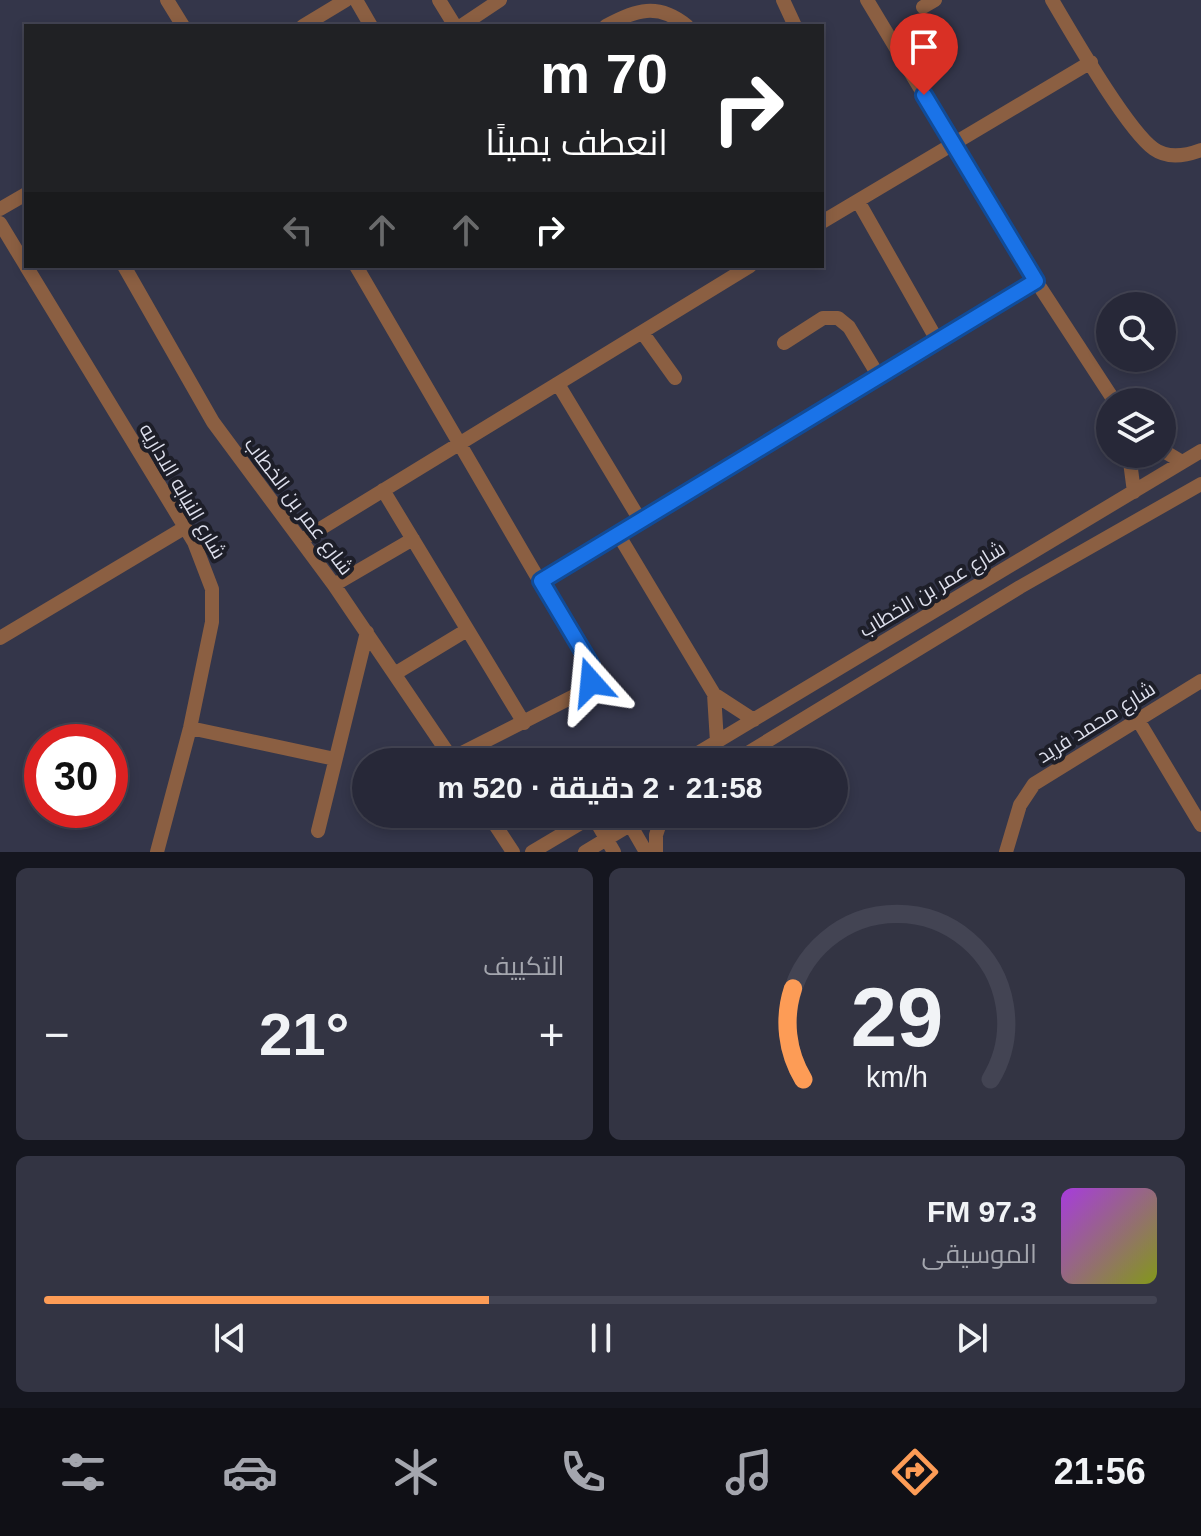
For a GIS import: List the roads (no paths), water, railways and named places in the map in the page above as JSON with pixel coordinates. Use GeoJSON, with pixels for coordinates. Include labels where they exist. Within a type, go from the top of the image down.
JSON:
{"type":"FeatureCollection","features":[{"type":"Feature","properties":{"kind":"street"},"geometry":{"type":"LineString","coordinates":[[167,0],[182,24]]}},
{"type":"Feature","properties":{"kind":"street"},"geometry":{"type":"LineString","coordinates":[[306,24],[346,0]]}},
{"type":"Feature","properties":{"kind":"street"},"geometry":{"type":"LineString","coordinates":[[356,0],[370,24]]}},
{"type":"Feature","properties":{"kind":"street"},"geometry":{"type":"LineString","coordinates":[[439,0],[457,24]]}},
{"type":"Feature","properties":{"kind":"street"},"geometry":{"type":"LineString","coordinates":[[461,24],[500,0]]}},
{"type":"Feature","properties":{"kind":"street"},"geometry":{"type":"LineString","coordinates":[[783,0],[794,24]]}},
{"type":"Feature","properties":{"kind":"street"},"geometry":{"type":"LineString","coordinates":[[867,0],[1104,388]]}},
{"type":"Feature","properties":{"kind":"street"},"geometry":{"type":"LineString","coordinates":[[1052,0],[1142,139],[1155,150],[1177,156],[1201,150]]}},
{"type":"Feature","properties":{"kind":"street"},"geometry":{"type":"LineString","coordinates":[[610,24],[631,12],[648,9],[664,11],[684,24]]}},
{"type":"Feature","properties":{"kind":"street"},"geometry":{"type":"LineString","coordinates":[[824,221],[1091,62]]}},
{"type":"Feature","properties":{"kind":"street"},"geometry":{"type":"LineString","coordinates":[[0,209],[24,195]]}},
{"type":"Feature","properties":{"kind":"street"},"geometry":{"type":"LineString","coordinates":[[858,201],[937,340]]}},
{"type":"Feature","properties":{"kind":"street","name":"شارع النيابه الاداريه"},"geometry":{"type":"LineString","coordinates":[[0,223],[24,263]]}},
{"type":"Feature","properties":{"kind":"street","name":"شارع النيابه الاداريه"},"geometry":{"type":"LineString","coordinates":[[27,268],[202,557],[213,606],[190,728],[157,852]]}},
{"type":"Feature","properties":{"kind":"street","name":"شارع عمر بن الخطاب"},"geometry":{"type":"LineString","coordinates":[[125,268],[213,422],[302,540],[445,748]]}},
{"type":"Feature","properties":{"kind":"street"},"geometry":{"type":"LineString","coordinates":[[357,268],[591,665],[592,676],[585,691],[476,748]]}},
{"type":"Feature","properties":{"kind":"street"},"geometry":{"type":"LineString","coordinates":[[302,540],[747,268]]}},
{"type":"Feature","properties":{"kind":"street"},"geometry":{"type":"LineString","coordinates":[[541,581],[1036,281]]}},
{"type":"Feature","properties":{"kind":"street"},"geometry":{"type":"LineString","coordinates":[[784,343],[823,318],[838,318],[847,323],[878,375]]}},
{"type":"Feature","properties":{"kind":"street"},"geometry":{"type":"LineString","coordinates":[[642,332],[675,378]]}},
{"type":"Feature","properties":{"kind":"street"},"geometry":{"type":"LineString","coordinates":[[558,384],[640,520]]}},
{"type":"Feature","properties":{"kind":"street","name":"شارع عمر بن الخطاب"},"geometry":{"type":"LineString","coordinates":[[707,748],[1201,451]]}},
{"type":"Feature","properties":{"kind":"street"},"geometry":{"type":"LineString","coordinates":[[1176,458],[1182,462]]}},
{"type":"Feature","properties":{"kind":"street"},"geometry":{"type":"LineString","coordinates":[[1131,468],[1134,492]]}},
{"type":"Feature","properties":{"kind":"street"},"geometry":{"type":"LineString","coordinates":[[756,748],[1020,587],[1201,484]]}},
{"type":"Feature","properties":{"kind":"street"},"geometry":{"type":"LineString","coordinates":[[383,490],[524,723]]}},
{"type":"Feature","properties":{"kind":"street"},"geometry":{"type":"LineString","coordinates":[[0,638],[184,528]]}},
{"type":"Feature","properties":{"kind":"street"},"geometry":{"type":"LineString","coordinates":[[618,534],[714,694],[754,720]]}},
{"type":"Feature","properties":{"kind":"street"},"geometry":{"type":"LineString","coordinates":[[334,585],[413,539]]}},
{"type":"Feature","properties":{"kind":"street"},"geometry":{"type":"LineString","coordinates":[[1008,568],[1008,581],[1020,587]]}},
{"type":"Feature","properties":{"kind":"street"},"geometry":{"type":"LineString","coordinates":[[979,583],[994,592],[993,605]]}},
{"type":"Feature","properties":{"kind":"street"},"geometry":{"type":"LineString","coordinates":[[396,673],[467,630]]}},
{"type":"Feature","properties":{"kind":"street"},"geometry":{"type":"LineString","coordinates":[[318,831],[367,632]]}},
{"type":"Feature","properties":{"kind":"street","name":"شارع محمد فريد"},"geometry":{"type":"LineString","coordinates":[[1006,852],[1020,805],[1034,784],[1201,681]]}},
{"type":"Feature","properties":{"kind":"street"},"geometry":{"type":"LineString","coordinates":[[714,694],[717,742]]}},
{"type":"Feature","properties":{"kind":"street"},"geometry":{"type":"LineString","coordinates":[[1138,720],[1201,825]]}},
{"type":"Feature","properties":{"kind":"street"},"geometry":{"type":"LineString","coordinates":[[190,728],[335,759]]}},
{"type":"Feature","properties":{"kind":"street"},"geometry":{"type":"LineString","coordinates":[[497,828],[513,852]]}},
{"type":"Feature","properties":{"kind":"street"},"geometry":{"type":"LineString","coordinates":[[532,852],[572,828]]}},
{"type":"Feature","properties":{"kind":"street"},"geometry":{"type":"LineString","coordinates":[[601,828],[610,846]]}},
{"type":"Feature","properties":{"kind":"street"},"geometry":{"type":"LineString","coordinates":[[585,852],[610,846],[622,828]]}},
{"type":"Feature","properties":{"kind":"street"},"geometry":{"type":"LineString","coordinates":[[632,828],[646,852]]}},
{"type":"Feature","properties":{"kind":"street"},"geometry":{"type":"LineString","coordinates":[[656,852],[658,828]]}}]}
